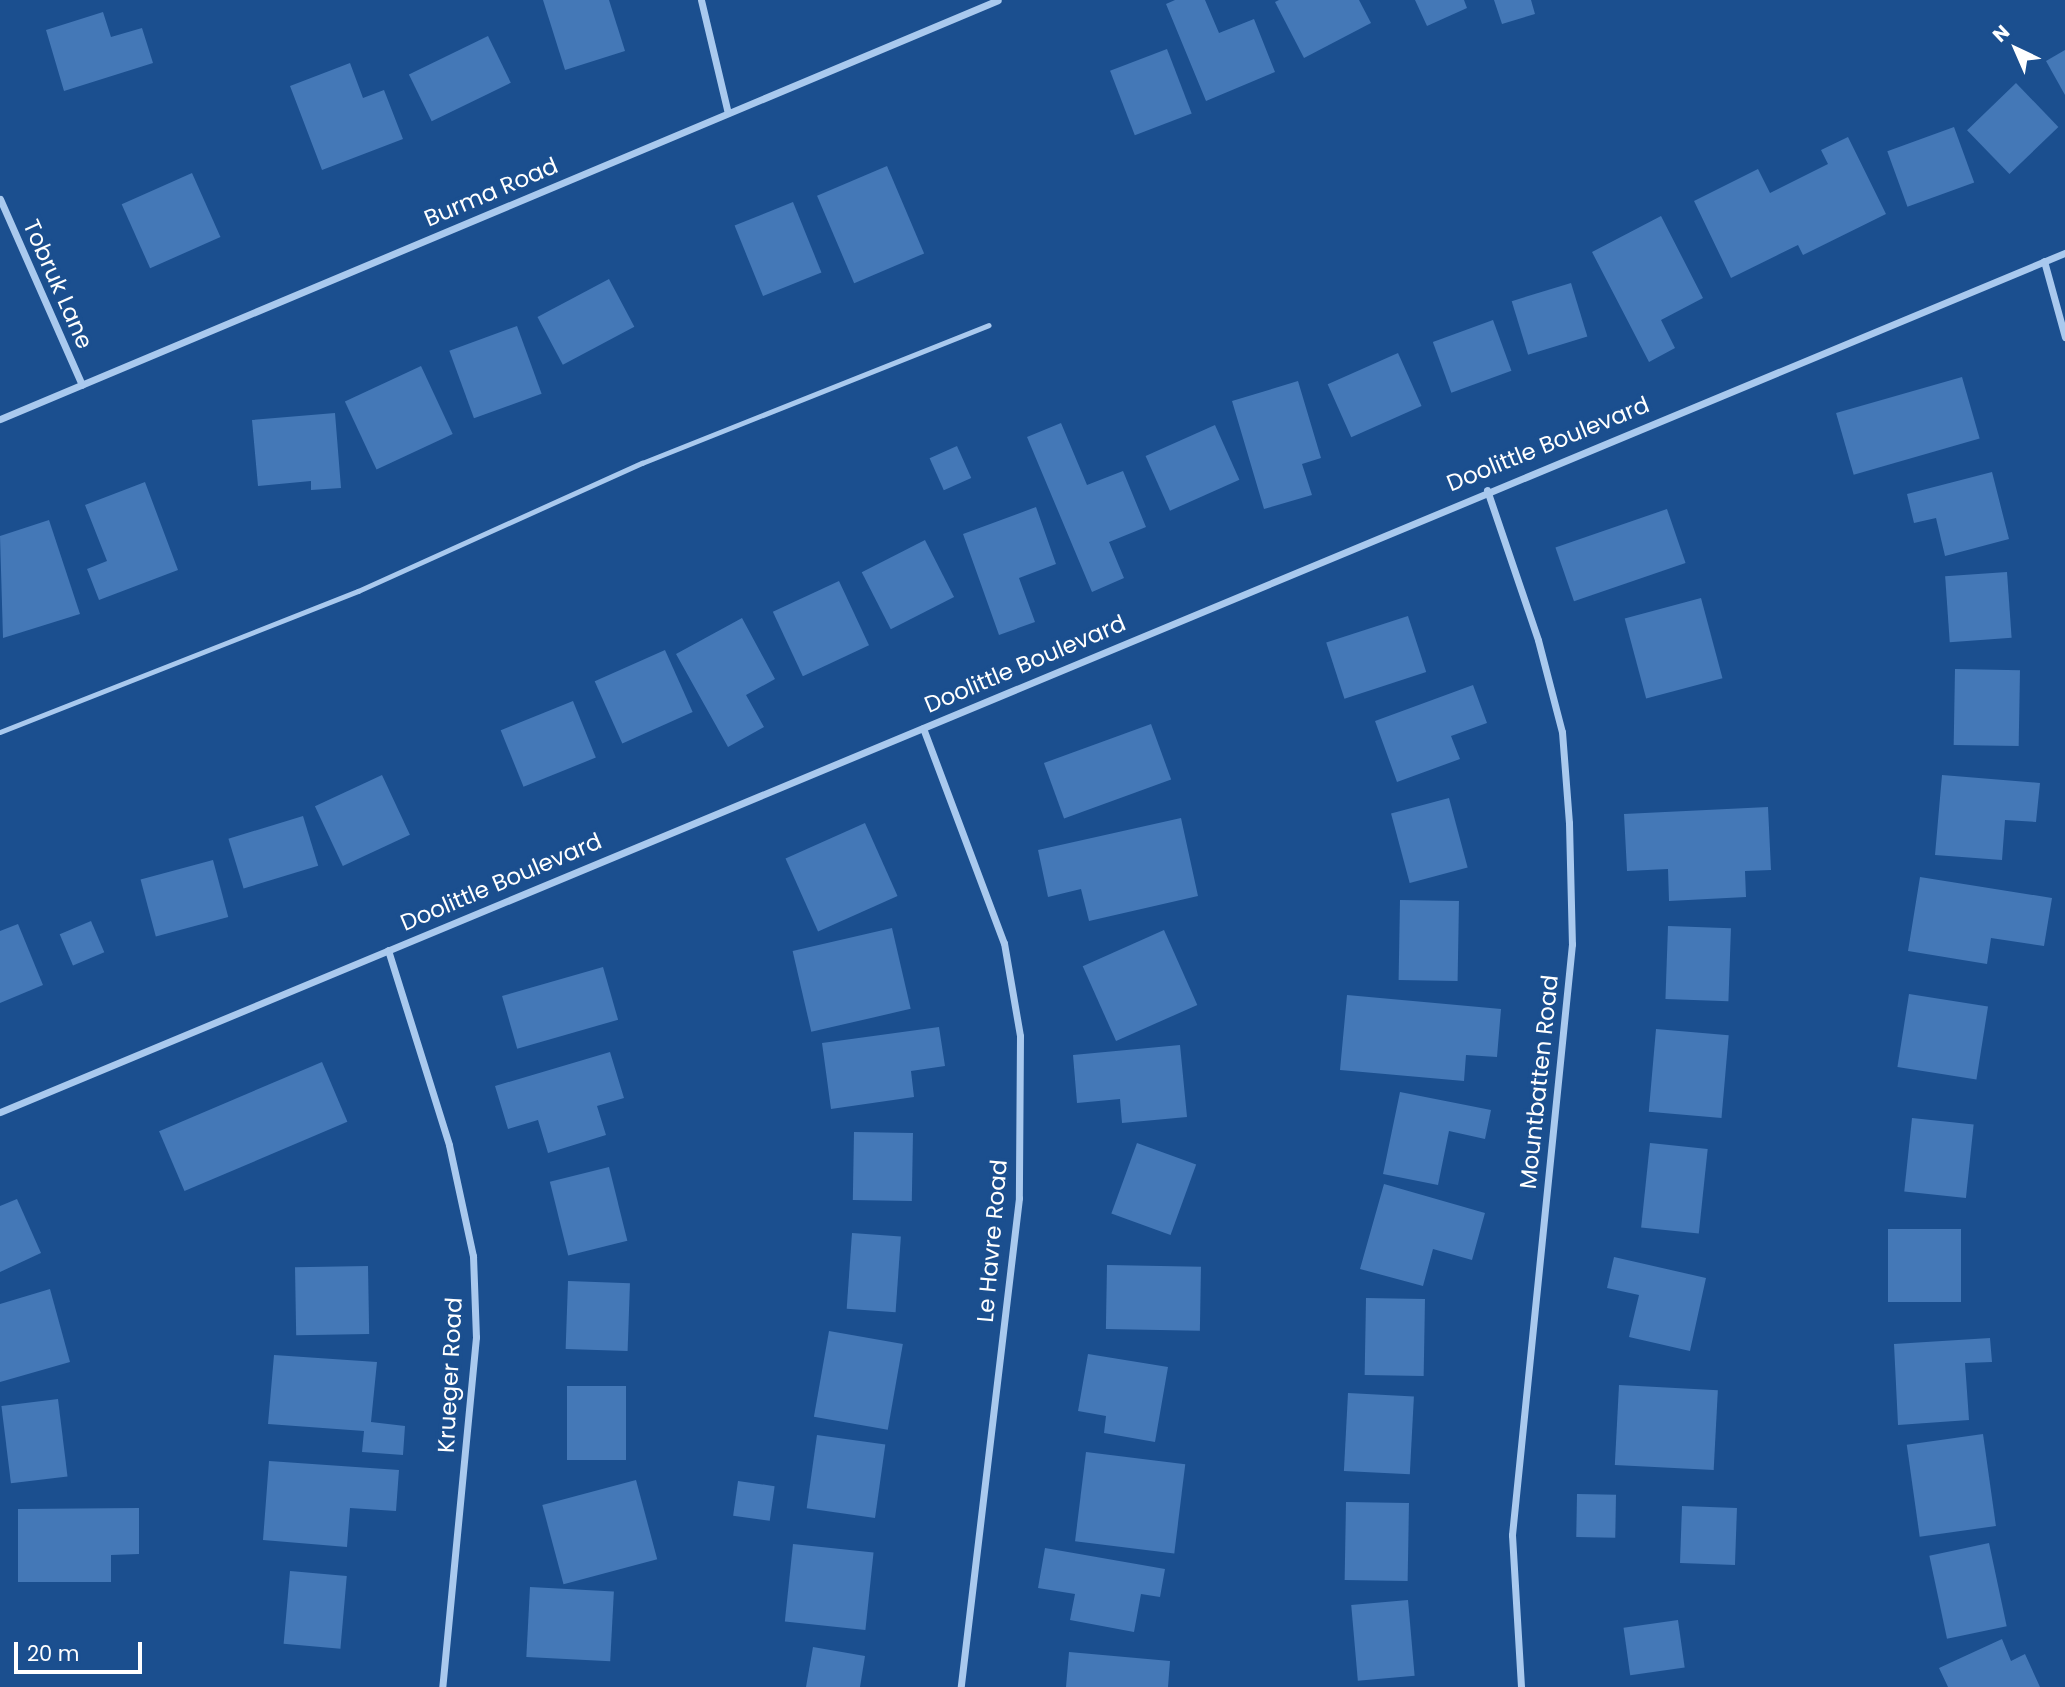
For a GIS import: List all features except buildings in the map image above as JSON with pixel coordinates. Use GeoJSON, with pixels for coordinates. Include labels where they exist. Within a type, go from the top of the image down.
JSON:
{"type":"FeatureCollection","features":[{"type":"Feature","properties":{"kind":"street"},"geometry":{"type":"LineString","coordinates":[[701,0],[728,113]]}},
{"type":"Feature","properties":{"kind":"street","name":"Burma Road"},"geometry":{"type":"LineString","coordinates":[[0,419],[998,0]]}},
{"type":"Feature","properties":{"kind":"street","name":"Tobruk Lane"},"geometry":{"type":"LineString","coordinates":[[0,199],[82,385]]}},
{"type":"Feature","properties":{"kind":"street","name":"Doolittle Boulevard"},"geometry":{"type":"LineString","coordinates":[[0,1112],[1487,490],[2065,253]]}},
{"type":"Feature","properties":{"kind":"street"},"geometry":{"type":"LineString","coordinates":[[2044,261],[2065,337]]}},
{"type":"Feature","properties":{"kind":"street","name":"Mountbatten Road"},"geometry":{"type":"LineString","coordinates":[[1487,490],[1538,640],[1562,732],[1569,823],[1572,944],[1512,1535],[1521,1687]]}},
{"type":"Feature","properties":{"kind":"street","name":"Le Havre Road"},"geometry":{"type":"LineString","coordinates":[[923,728],[1004,943],[1020,1036],[1019,1198],[961,1687]]}},
{"type":"Feature","properties":{"kind":"street","name":"Krueger Road"},"geometry":{"type":"LineString","coordinates":[[387,950],[449,1145],[473,1256],[476,1337],[442,1687]]}},
{"type":"Feature","properties":{"kind":"lane"},"geometry":{"type":"LineString","coordinates":[[0,732],[358,591],[642,463],[988,325]]}}]}
